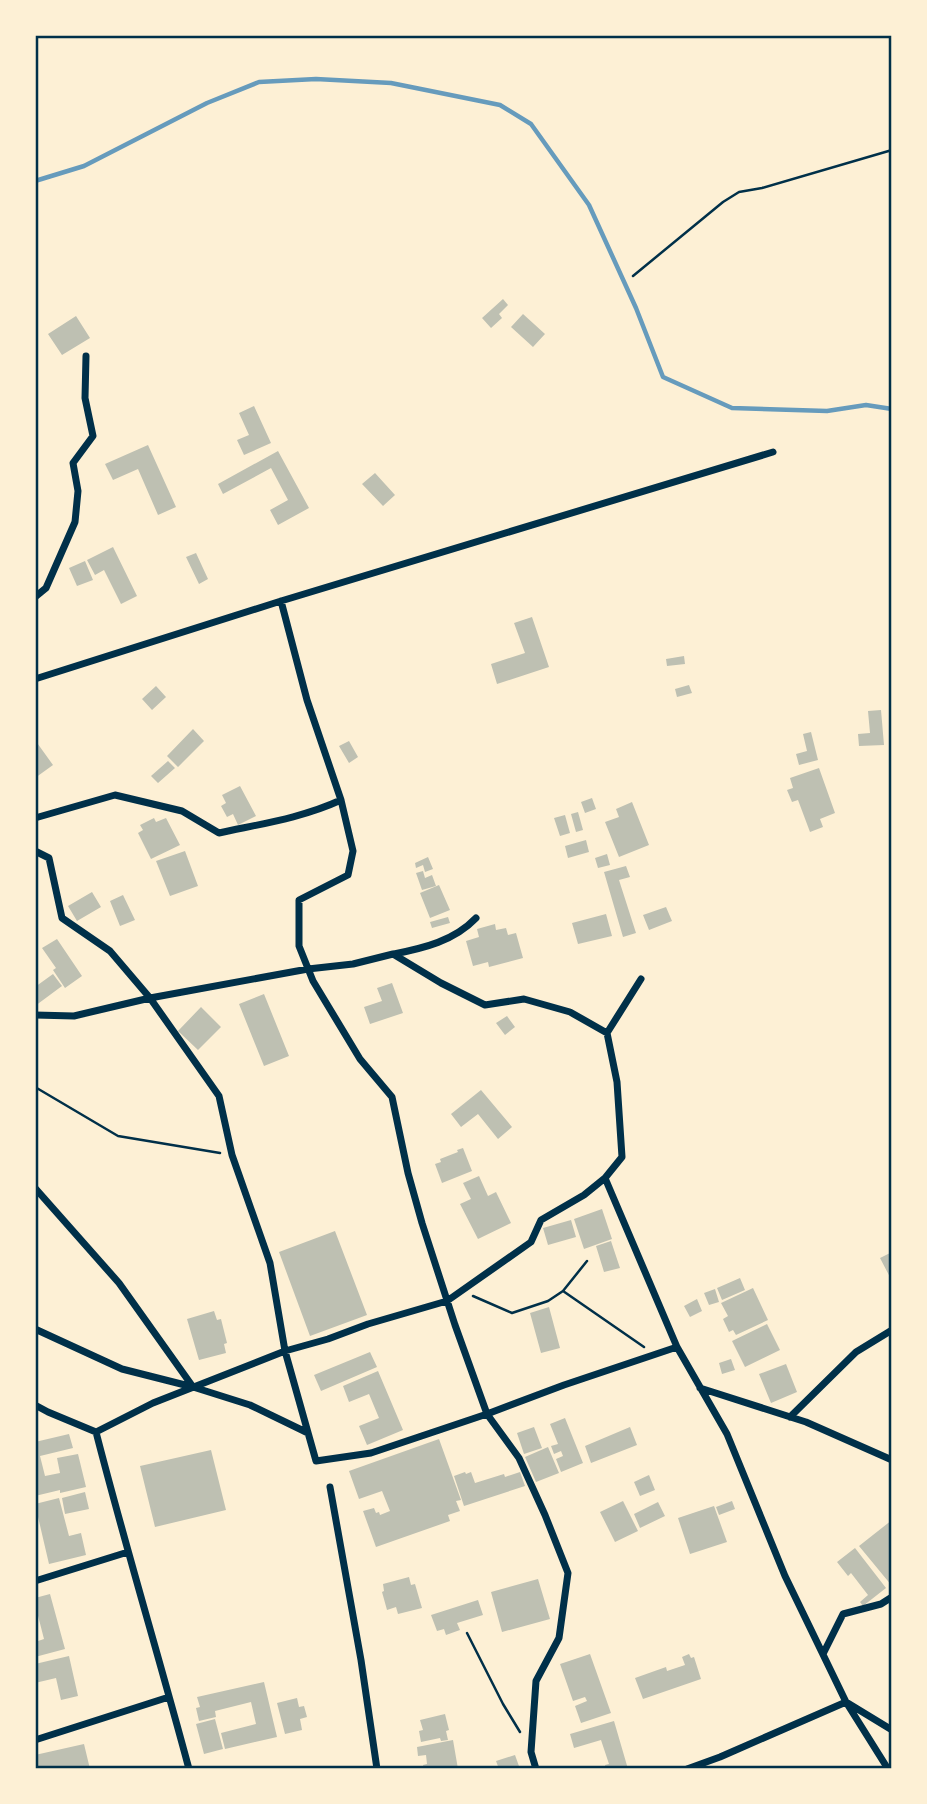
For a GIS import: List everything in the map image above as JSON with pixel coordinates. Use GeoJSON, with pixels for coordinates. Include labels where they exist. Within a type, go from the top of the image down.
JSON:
{"type":"FeatureCollection","features":[{"type":"Feature","properties":{"kind":"street"},"geometry":{"type":"LineString","coordinates":[[35,597],[46,589],[75,522],[78,491],[73,463],[93,436],[85,398],[86,356]]}},
{"type":"Feature","properties":{"kind":"street"},"geometry":{"type":"LineString","coordinates":[[35,679],[281,601],[773,452]]}},
{"type":"Feature","properties":{"kind":"street"},"geometry":{"type":"LineString","coordinates":[[281,601],[307,700],[341,800],[353,851],[348,875],[299,900],[299,946],[313,981],[360,1059],[392,1097],[422,1223],[487,1414],[519,1458],[568,1573],[559,1638],[536,1681],[531,1752],[536,1769]]}},
{"type":"Feature","properties":{"kind":"street"},"geometry":{"type":"LineString","coordinates":[[35,818],[115,795],[182,811],[219,833],[291,818],[320,810],[341,800]]}},
{"type":"Feature","properties":{"kind":"street"},"geometry":{"type":"LineString","coordinates":[[35,851],[49,858],[62,918],[110,951],[150,998],[219,1096],[232,1155],[270,1264],[285,1350],[316,1461],[372,1453],[677,1348]]}},
{"type":"Feature","properties":{"kind":"street"},"geometry":{"type":"LineString","coordinates":[[35,1015],[74,1016],[150,998],[308,969],[353,964],[426,948],[469,926],[476,918]]}},
{"type":"Feature","properties":{"kind":"street"},"geometry":{"type":"LineString","coordinates":[[393,954],[485,1005],[524,999],[570,1012],[607,1033]]}},
{"type":"Feature","properties":{"kind":"street"},"geometry":{"type":"LineString","coordinates":[[96,1433],[153,1403],[285,1350],[447,1301],[531,1242],[541,1220],[584,1195],[605,1178],[622,1157],[617,1082],[607,1033],[640,979]]}},
{"type":"Feature","properties":{"kind":"street"},"geometry":{"type":"LineString","coordinates":[[605,1178],[677,1348],[727,1434],[785,1576],[846,1702],[888,1769]]}},
{"type":"Feature","properties":{"kind":"street"},"geometry":{"type":"LineString","coordinates":[[35,1188],[118,1283],[192,1387]]}},
{"type":"Feature","properties":{"kind":"street"},"geometry":{"type":"LineString","coordinates":[[35,1329],[122,1368],[250,1405],[308,1433]]}},
{"type":"Feature","properties":{"kind":"street"},"geometry":{"type":"LineString","coordinates":[[790,1416],[856,1352],[892,1330]]}},
{"type":"Feature","properties":{"kind":"street"},"geometry":{"type":"LineString","coordinates":[[700,1387],[806,1422],[892,1460]]}},
{"type":"Feature","properties":{"kind":"street"},"geometry":{"type":"LineString","coordinates":[[35,1405],[96,1433]]}},
{"type":"Feature","properties":{"kind":"street"},"geometry":{"type":"LineString","coordinates":[[96,1433],[188,1769]]}},
{"type":"Feature","properties":{"kind":"street"},"geometry":{"type":"LineString","coordinates":[[330,1487],[361,1660],[377,1769]]}},
{"type":"Feature","properties":{"kind":"street"},"geometry":{"type":"LineString","coordinates":[[35,1581],[128,1552]]}},
{"type":"Feature","properties":{"kind":"street"},"geometry":{"type":"LineString","coordinates":[[823,1654],[843,1614],[881,1604],[892,1598]]}},
{"type":"Feature","properties":{"kind":"street"},"geometry":{"type":"LineString","coordinates":[[35,1741],[169,1697]]}},
{"type":"Feature","properties":{"kind":"street"},"geometry":{"type":"LineString","coordinates":[[846,1702],[892,1730]]}},
{"type":"Feature","properties":{"kind":"street"},"geometry":{"type":"LineString","coordinates":[[687,1769],[846,1702]]}},
{"type":"Feature","properties":{"kind":"path"},"geometry":{"type":"LineString","coordinates":[[633,276],[739,192],[762,188],[892,149]]}},
{"type":"Feature","properties":{"kind":"path"},"geometry":{"type":"LineString","coordinates":[[35,1087],[118,1136],[232,1155]]}},
{"type":"Feature","properties":{"kind":"path"},"geometry":{"type":"LineString","coordinates":[[460,1291],[512,1313],[548,1301],[563,1291],[587,1261]]}},
{"type":"Feature","properties":{"kind":"path"},"geometry":{"type":"LineString","coordinates":[[563,1291],[655,1355]]}},
{"type":"Feature","properties":{"kind":"path"},"geometry":{"type":"LineString","coordinates":[[467,1633],[531,1752]]}},
{"type":"Feature","properties":{"kind":"building"},"geometry":{"type":"Polygon","coordinates":[[[503,299],[508,305],[499,314],[502,318],[491,328],[482,318],[503,299]]]}},
{"type":"Feature","properties":{"kind":"building"},"geometry":{"type":"Polygon","coordinates":[[[523,314],[545,334],[533,347],[511,327],[523,314]]]}},
{"type":"Feature","properties":{"kind":"building"},"geometry":{"type":"Polygon","coordinates":[[[76,316],[90,338],[62,355],[48,334],[76,316]]]}},
{"type":"Feature","properties":{"kind":"building"},"geometry":{"type":"Polygon","coordinates":[[[254,406],[271,443],[244,455],[237,440],[249,435],[239,413],[254,406]]]}},
{"type":"Feature","properties":{"kind":"building"},"geometry":{"type":"Polygon","coordinates":[[[148,445],[176,507],[158,515],[138,469],[113,480],[105,464],[148,445]]]}},
{"type":"Feature","properties":{"kind":"building"},"geometry":{"type":"Polygon","coordinates":[[[278,451],[309,508],[278,525],[270,510],[288,500],[271,468],[223,494],[218,484],[278,451]]]}},
{"type":"Feature","properties":{"kind":"building"},"geometry":{"type":"Polygon","coordinates":[[[375,473],[395,495],[383,506],[362,484],[375,473]]]}},
{"type":"Feature","properties":{"kind":"building"},"geometry":{"type":"Polygon","coordinates":[[[113,547],[137,596],[121,604],[104,570],[95,575],[87,560],[113,547]]]}},
{"type":"Feature","properties":{"kind":"building"},"geometry":{"type":"Polygon","coordinates":[[[196,553],[208,579],[199,584],[186,557],[196,553]]]}},
{"type":"Feature","properties":{"kind":"building"},"geometry":{"type":"Polygon","coordinates":[[[85,561],[93,580],[77,586],[69,568],[85,561]]]}},
{"type":"Feature","properties":{"kind":"building"},"geometry":{"type":"Polygon","coordinates":[[[532,617],[549,667],[497,684],[491,664],[525,653],[514,623],[532,617]]]}},
{"type":"Feature","properties":{"kind":"building"},"geometry":{"type":"Polygon","coordinates":[[[684,656],[685,664],[667,666],[666,659],[684,656]]]}},
{"type":"Feature","properties":{"kind":"building"},"geometry":{"type":"Polygon","coordinates":[[[689,685],[692,693],[677,697],[675,689],[689,685]]]}},
{"type":"Feature","properties":{"kind":"building"},"geometry":{"type":"Polygon","coordinates":[[[156,686],[166,697],[152,710],[142,699],[156,686]]]}},
{"type":"Feature","properties":{"kind":"building"},"geometry":{"type":"Polygon","coordinates":[[[881,710],[884,745],[859,746],[858,734],[870,733],[868,711],[881,710]]]}},
{"type":"Feature","properties":{"kind":"building"},"geometry":{"type":"Polygon","coordinates":[[[193,729],[204,741],[178,767],[167,756],[193,729]]]}},
{"type":"Feature","properties":{"kind":"building"},"geometry":{"type":"Polygon","coordinates":[[[811,732],[818,760],[799,765],[796,754],[807,751],[803,734],[811,732]]]}},
{"type":"Feature","properties":{"kind":"building"},"geometry":{"type":"Polygon","coordinates":[[[35,740],[53,765],[35,778],[35,740]]]}},
{"type":"Feature","properties":{"kind":"building"},"geometry":{"type":"Polygon","coordinates":[[[349,741],[358,757],[349,763],[339,746],[349,741]]]}},
{"type":"Feature","properties":{"kind":"building"},"geometry":{"type":"Polygon","coordinates":[[[168,761],[175,768],[158,783],[151,776],[168,761]]]}},
{"type":"Feature","properties":{"kind":"building"},"geometry":{"type":"Polygon","coordinates":[[[819,768],[835,813],[820,819],[823,827],[810,832],[798,800],[792,802],[787,790],[793,788],[790,778],[819,768]]]}},
{"type":"Feature","properties":{"kind":"building"},"geometry":{"type":"Polygon","coordinates":[[[240,786],[256,816],[238,825],[233,814],[227,817],[221,806],[226,803],[222,795],[240,786]]]}},
{"type":"Feature","properties":{"kind":"building"},"geometry":{"type":"Polygon","coordinates":[[[592,798],[596,809],[585,813],[581,802],[592,798]]]}},
{"type":"Feature","properties":{"kind":"building"},"geometry":{"type":"Polygon","coordinates":[[[632,802],[649,845],[619,857],[605,822],[619,817],[616,809],[632,802]]]}},
{"type":"Feature","properties":{"kind":"building"},"geometry":{"type":"Polygon","coordinates":[[[578,812],[583,830],[576,832],[571,814],[578,812]]]}},
{"type":"Feature","properties":{"kind":"building"},"geometry":{"type":"Polygon","coordinates":[[[565,815],[570,833],[560,836],[554,818],[565,815]]]}},
{"type":"Feature","properties":{"kind":"building"},"geometry":{"type":"Polygon","coordinates":[[[154,818],[156,822],[166,818],[180,845],[151,859],[138,833],[143,830],[140,825],[154,818]]]}},
{"type":"Feature","properties":{"kind":"building"},"geometry":{"type":"Polygon","coordinates":[[[586,840],[589,852],[568,858],[565,846],[586,840]]]}},
{"type":"Feature","properties":{"kind":"building"},"geometry":{"type":"Polygon","coordinates":[[[185,851],[198,886],[170,896],[156,861],[185,851]]]}},
{"type":"Feature","properties":{"kind":"building"},"geometry":{"type":"Polygon","coordinates":[[[607,854],[610,865],[598,868],[595,858],[607,854]]]}},
{"type":"Feature","properties":{"kind":"building"},"geometry":{"type":"Polygon","coordinates":[[[428,857],[433,869],[425,872],[423,865],[416,868],[415,863],[428,857]]]}},
{"type":"Feature","properties":{"kind":"building"},"geometry":{"type":"Polygon","coordinates":[[[626,866],[630,877],[619,880],[636,933],[623,937],[604,872],[626,866]]]}},
{"type":"Feature","properties":{"kind":"building"},"geometry":{"type":"Polygon","coordinates":[[[423,871],[425,878],[432,875],[436,886],[422,890],[416,873],[423,871]]]}},
{"type":"Feature","properties":{"kind":"building"},"geometry":{"type":"Polygon","coordinates":[[[439,885],[450,910],[430,918],[420,893],[439,885]]]}},
{"type":"Feature","properties":{"kind":"building"},"geometry":{"type":"Polygon","coordinates":[[[92,892],[101,907],[77,921],[68,906],[92,892]]]}},
{"type":"Feature","properties":{"kind":"building"},"geometry":{"type":"Polygon","coordinates":[[[123,895],[135,920],[120,926],[110,901],[123,895]]]}},
{"type":"Feature","properties":{"kind":"building"},"geometry":{"type":"Polygon","coordinates":[[[666,907],[672,921],[649,930],[643,915],[666,907]]]}},
{"type":"Feature","properties":{"kind":"building"},"geometry":{"type":"Polygon","coordinates":[[[606,914],[612,936],[578,944],[572,923],[606,914]]]}},
{"type":"Feature","properties":{"kind":"building"},"geometry":{"type":"Polygon","coordinates":[[[448,917],[450,923],[432,928],[430,922],[448,917]]]}},
{"type":"Feature","properties":{"kind":"building"},"geometry":{"type":"Polygon","coordinates":[[[495,924],[496,930],[506,928],[508,935],[516,933],[523,958],[489,967],[488,962],[473,966],[466,941],[479,937],[477,929],[495,924]]]}},
{"type":"Feature","properties":{"kind":"building"},"geometry":{"type":"Polygon","coordinates":[[[57,939],[82,976],[65,988],[53,970],[56,968],[42,948],[57,939]]]}},
{"type":"Feature","properties":{"kind":"building"},"geometry":{"type":"Polygon","coordinates":[[[53,974],[62,986],[35,1006],[35,987],[53,974]]]}},
{"type":"Feature","properties":{"kind":"building"},"geometry":{"type":"Polygon","coordinates":[[[392,983],[403,1013],[370,1024],[364,1007],[382,1001],[377,988],[392,983]]]}},
{"type":"Feature","properties":{"kind":"building"},"geometry":{"type":"Polygon","coordinates":[[[264,994],[289,1056],[264,1066],[239,1004],[264,994]]]}},
{"type":"Feature","properties":{"kind":"building"},"geometry":{"type":"Polygon","coordinates":[[[201,1007],[221,1027],[198,1050],[178,1031],[201,1007]]]}},
{"type":"Feature","properties":{"kind":"building"},"geometry":{"type":"Polygon","coordinates":[[[507,1016],[515,1027],[505,1035],[496,1023],[507,1016]]]}},
{"type":"Feature","properties":{"kind":"building"},"geometry":{"type":"Polygon","coordinates":[[[481,1090],[512,1127],[498,1139],[478,1114],[461,1127],[451,1114],[481,1090]]]}},
{"type":"Feature","properties":{"kind":"building"},"geometry":{"type":"Polygon","coordinates":[[[463,1148],[472,1171],[442,1183],[435,1164],[463,1148]]]}},
{"type":"Feature","properties":{"kind":"building"},"geometry":{"type":"Polygon","coordinates":[[[479,1176],[488,1196],[496,1192],[511,1223],[478,1239],[460,1204],[471,1199],[463,1183],[479,1176]]]}},
{"type":"Feature","properties":{"kind":"building"},"geometry":{"type":"Polygon","coordinates":[[[602,1209],[612,1239],[584,1249],[574,1219],[602,1209]]]}},
{"type":"Feature","properties":{"kind":"building"},"geometry":{"type":"Polygon","coordinates":[[[571,1220],[576,1237],[548,1245],[543,1228],[571,1220]]]}},
{"type":"Feature","properties":{"kind":"building"},"geometry":{"type":"Polygon","coordinates":[[[335,1231],[367,1315],[310,1336],[279,1252],[335,1231]]]}},
{"type":"Feature","properties":{"kind":"building"},"geometry":{"type":"Polygon","coordinates":[[[611,1241],[620,1268],[604,1272],[596,1246],[611,1241]]]}},
{"type":"Feature","properties":{"kind":"building"},"geometry":{"type":"Polygon","coordinates":[[[892,1252],[892,1281],[880,1258],[892,1252]]]}},
{"type":"Feature","properties":{"kind":"building"},"geometry":{"type":"Polygon","coordinates":[[[740,1278],[745,1290],[722,1300],[717,1288],[740,1278]]]}},
{"type":"Feature","properties":{"kind":"building"},"geometry":{"type":"Polygon","coordinates":[[[753,1288],[768,1320],[736,1335],[733,1330],[729,1332],[723,1319],[728,1316],[721,1303],[753,1288]]]}},
{"type":"Feature","properties":{"kind":"building"},"geometry":{"type":"Polygon","coordinates":[[[715,1289],[719,1302],[709,1305],[704,1293],[715,1289]]]}},
{"type":"Feature","properties":{"kind":"building"},"geometry":{"type":"Polygon","coordinates":[[[697,1299],[702,1311],[690,1317],[684,1306],[697,1299]]]}},
{"type":"Feature","properties":{"kind":"building"},"geometry":{"type":"Polygon","coordinates":[[[549,1307],[560,1348],[541,1353],[530,1313],[549,1307]]]}},
{"type":"Feature","properties":{"kind":"building"},"geometry":{"type":"Polygon","coordinates":[[[214,1311],[217,1320],[221,1319],[227,1343],[224,1344],[226,1353],[199,1360],[187,1319],[214,1311]]]}},
{"type":"Feature","properties":{"kind":"building"},"geometry":{"type":"Polygon","coordinates":[[[767,1324],[780,1350],[745,1367],[732,1341],[767,1324]]]}},
{"type":"Feature","properties":{"kind":"building"},"geometry":{"type":"Polygon","coordinates":[[[370,1352],[377,1367],[321,1391],[314,1375],[370,1352]]]}},
{"type":"Feature","properties":{"kind":"building"},"geometry":{"type":"Polygon","coordinates":[[[731,1359],[735,1370],[722,1374],[719,1363],[731,1359]]]}},
{"type":"Feature","properties":{"kind":"building"},"geometry":{"type":"Polygon","coordinates":[[[786,1364],[797,1392],[771,1403],[759,1374],[786,1364]]]}},
{"type":"Feature","properties":{"kind":"building"},"geometry":{"type":"Polygon","coordinates":[[[378,1371],[403,1430],[367,1445],[359,1426],[379,1418],[369,1394],[349,1402],[343,1386],[378,1371]]]}},
{"type":"Feature","properties":{"kind":"building"},"geometry":{"type":"Polygon","coordinates":[[[565,1418],[583,1463],[561,1472],[556,1459],[563,1456],[561,1451],[554,1454],[551,1446],[558,1444],[550,1424],[565,1418]]]}},
{"type":"Feature","properties":{"kind":"building"},"geometry":{"type":"Polygon","coordinates":[[[534,1427],[542,1448],[524,1454],[517,1433],[534,1427]]]}},
{"type":"Feature","properties":{"kind":"building"},"geometry":{"type":"Polygon","coordinates":[[[630,1427],[637,1445],[591,1463],[585,1446],[630,1427]]]}},
{"type":"Feature","properties":{"kind":"building"},"geometry":{"type":"Polygon","coordinates":[[[69,1434],[73,1448],[40,1456],[45,1476],[60,1473],[57,1458],[78,1454],[86,1487],[35,1496],[35,1442],[69,1434]]]}},
{"type":"Feature","properties":{"kind":"building"},"geometry":{"type":"Polygon","coordinates":[[[439,1439],[461,1500],[456,1501],[460,1511],[448,1515],[450,1521],[376,1547],[363,1511],[374,1508],[380,1515],[390,1511],[382,1491],[359,1499],[349,1471],[439,1439]]]}},
{"type":"Feature","properties":{"kind":"building"},"geometry":{"type":"Polygon","coordinates":[[[548,1447],[559,1473],[536,1482],[525,1457],[548,1447]]]}},
{"type":"Feature","properties":{"kind":"building"},"geometry":{"type":"Polygon","coordinates":[[[211,1450],[226,1510],[155,1527],[140,1466],[211,1450]]]}},
{"type":"Feature","properties":{"kind":"building"},"geometry":{"type":"Polygon","coordinates":[[[471,1472],[475,1483],[520,1472],[525,1486],[464,1506],[454,1476],[471,1472]]]}},
{"type":"Feature","properties":{"kind":"building"},"geometry":{"type":"Polygon","coordinates":[[[649,1475],[655,1490],[640,1496],[634,1482],[649,1475]]]}},
{"type":"Feature","properties":{"kind":"building"},"geometry":{"type":"Polygon","coordinates":[[[85,1492],[89,1509],[65,1514],[62,1498],[85,1492]]]}},
{"type":"Feature","properties":{"kind":"building"},"geometry":{"type":"Polygon","coordinates":[[[59,1498],[69,1536],[81,1533],[86,1555],[49,1564],[35,1504],[59,1498]]]}},
{"type":"Feature","properties":{"kind":"building"},"geometry":{"type":"Polygon","coordinates":[[[623,1501],[638,1531],[615,1542],[600,1512],[623,1501]]]}},
{"type":"Feature","properties":{"kind":"building"},"geometry":{"type":"Polygon","coordinates":[[[732,1501],[735,1509],[719,1515],[716,1507],[732,1501]]]}},
{"type":"Feature","properties":{"kind":"building"},"geometry":{"type":"Polygon","coordinates":[[[658,1502],[665,1516],[640,1528],[634,1514],[658,1502]]]}},
{"type":"Feature","properties":{"kind":"building"},"geometry":{"type":"Polygon","coordinates":[[[714,1506],[727,1542],[690,1554],[678,1518],[714,1506]]]}},
{"type":"Feature","properties":{"kind":"building"},"geometry":{"type":"Polygon","coordinates":[[[892,1520],[892,1586],[859,1546],[892,1520]]]}},
{"type":"Feature","properties":{"kind":"building"},"geometry":{"type":"Polygon","coordinates":[[[855,1548],[886,1588],[863,1606],[860,1602],[868,1595],[851,1573],[848,1576],[837,1562],[855,1548]]]}},
{"type":"Feature","properties":{"kind":"building"},"geometry":{"type":"Polygon","coordinates":[[[409,1577],[411,1585],[415,1584],[422,1608],[398,1614],[396,1607],[387,1610],[382,1592],[383,1584],[409,1577]]]}},
{"type":"Feature","properties":{"kind":"building"},"geometry":{"type":"Polygon","coordinates":[[[538,1579],[550,1619],[502,1632],[491,1592],[538,1579]]]}},
{"type":"Feature","properties":{"kind":"building"},"geometry":{"type":"Polygon","coordinates":[[[50,1594],[65,1649],[35,1657],[35,1642],[44,1639],[35,1598],[50,1594]]]}},
{"type":"Feature","properties":{"kind":"building"},"geometry":{"type":"Polygon","coordinates":[[[478,1600],[483,1615],[457,1623],[460,1630],[446,1635],[444,1629],[437,1631],[431,1615],[478,1600]]]}},
{"type":"Feature","properties":{"kind":"building"},"geometry":{"type":"Polygon","coordinates":[[[590,1654],[611,1713],[581,1723],[575,1706],[587,1701],[585,1697],[573,1701],[560,1664],[590,1654]]]}},
{"type":"Feature","properties":{"kind":"building"},"geometry":{"type":"Polygon","coordinates":[[[689,1654],[691,1658],[694,1657],[701,1679],[643,1699],[635,1678],[666,1667],[667,1671],[685,1665],[682,1657],[689,1654]]]}},
{"type":"Feature","properties":{"kind":"building"},"geometry":{"type":"Polygon","coordinates":[[[69,1656],[78,1696],[61,1700],[56,1678],[35,1683],[35,1664],[69,1656]]]}},
{"type":"Feature","properties":{"kind":"building"},"geometry":{"type":"Polygon","coordinates":[[[264,1682],[277,1737],[225,1749],[221,1733],[256,1724],[251,1702],[215,1711],[216,1717],[199,1721],[196,1708],[200,1707],[197,1697],[264,1682]]]}},
{"type":"Feature","properties":{"kind":"building"},"geometry":{"type":"Polygon","coordinates":[[[297,1698],[299,1707],[304,1706],[307,1717],[300,1719],[302,1730],[285,1734],[277,1703],[297,1698]]]}},
{"type":"Feature","properties":{"kind":"building"},"geometry":{"type":"Polygon","coordinates":[[[445,1714],[449,1730],[446,1731],[448,1740],[441,1741],[440,1738],[421,1742],[419,1731],[423,1730],[420,1720],[445,1714]]]}},
{"type":"Feature","properties":{"kind":"building"},"geometry":{"type":"Polygon","coordinates":[[[215,1719],[223,1749],[204,1754],[196,1724],[215,1719]]]}},
{"type":"Feature","properties":{"kind":"building"},"geometry":{"type":"Polygon","coordinates":[[[614,1721],[628,1769],[606,1769],[605,1765],[609,1764],[601,1740],[574,1748],[570,1734],[614,1721]]]}},
{"type":"Feature","properties":{"kind":"building"},"geometry":{"type":"Polygon","coordinates":[[[453,1740],[458,1769],[424,1769],[423,1765],[427,1764],[426,1755],[418,1756],[417,1747],[453,1740]]]}},
{"type":"Feature","properties":{"kind":"building"},"geometry":{"type":"Polygon","coordinates":[[[84,1744],[90,1769],[35,1769],[35,1755],[84,1744]]]}},
{"type":"Feature","properties":{"kind":"building"},"geometry":{"type":"Polygon","coordinates":[[[515,1755],[520,1769],[499,1769],[496,1761],[515,1755]]]}},
{"type":"Feature","properties":{"kind":"waterway"},"geometry":{"type":"LineString","coordinates":[[35,181],[84,166],[207,103],[259,82],[316,79],[391,83],[500,105],[531,124],[589,205],[636,308],[663,377],[732,408],[827,411],[866,405],[892,409]]}}]}
